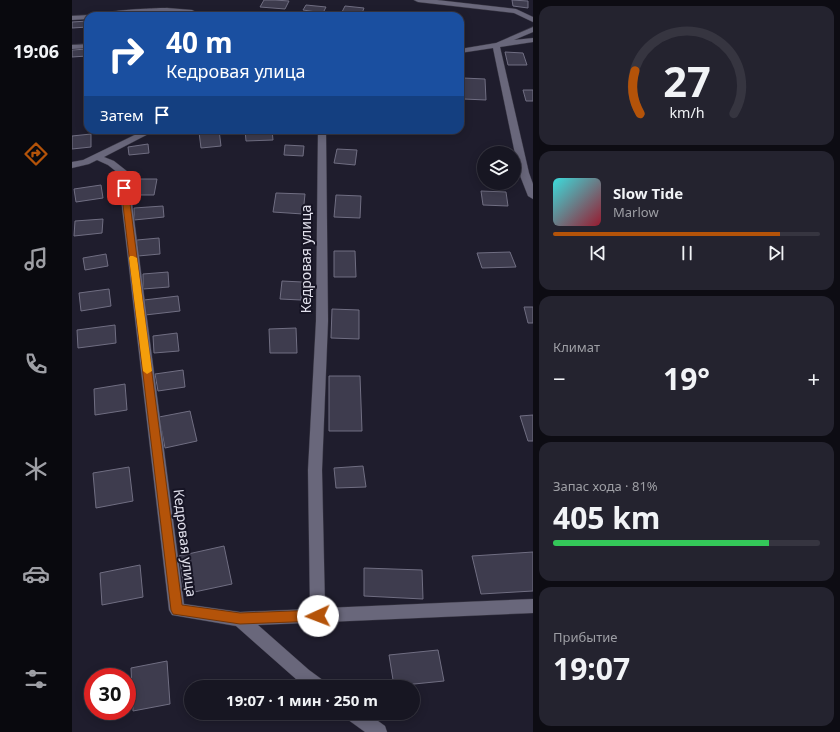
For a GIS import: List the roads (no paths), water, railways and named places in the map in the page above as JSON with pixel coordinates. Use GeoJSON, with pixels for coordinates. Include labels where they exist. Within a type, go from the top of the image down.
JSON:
{"type":"FeatureCollection","features":[{"type":"Feature","properties":{"kind":"street"},"geometry":{"type":"LineString","coordinates":[[418,0],[516,12],[533,20]]}},
{"type":"Feature","properties":{"kind":"street"},"geometry":{"type":"LineString","coordinates":[[144,12],[177,9],[193,12]]}},
{"type":"Feature","properties":{"kind":"street"},"geometry":{"type":"LineString","coordinates":[[72,18],[84,17]]}},
{"type":"Feature","properties":{"kind":"street"},"geometry":{"type":"LineString","coordinates":[[496,46],[533,29]]}},
{"type":"Feature","properties":{"kind":"street"},"geometry":{"type":"LineString","coordinates":[[464,50],[533,40]]}},
{"type":"Feature","properties":{"kind":"street"},"geometry":{"type":"LineString","coordinates":[[72,47],[84,46]]}},
{"type":"Feature","properties":{"kind":"street"},"geometry":{"type":"LineString","coordinates":[[496,46],[524,174],[533,196]]}},
{"type":"Feature","properties":{"kind":"street"},"geometry":{"type":"LineString","coordinates":[[72,165],[86,162],[144,134]]}},
{"type":"Feature","properties":{"kind":"street","name":"Кедровая улица"},"geometry":{"type":"LineString","coordinates":[[97,157],[111,163],[123,172],[177,610],[240,619],[318,616],[315,470],[322,321],[322,134]]}},
{"type":"Feature","properties":{"kind":"street"},"geometry":{"type":"LineString","coordinates":[[318,616],[533,606]]}},
{"type":"Feature","properties":{"kind":"street"},"geometry":{"type":"LineString","coordinates":[[240,619],[308,680]]}},
{"type":"Feature","properties":{"kind":"street"},"geometry":{"type":"LineString","coordinates":[[363,720],[379,732]]}}]}
